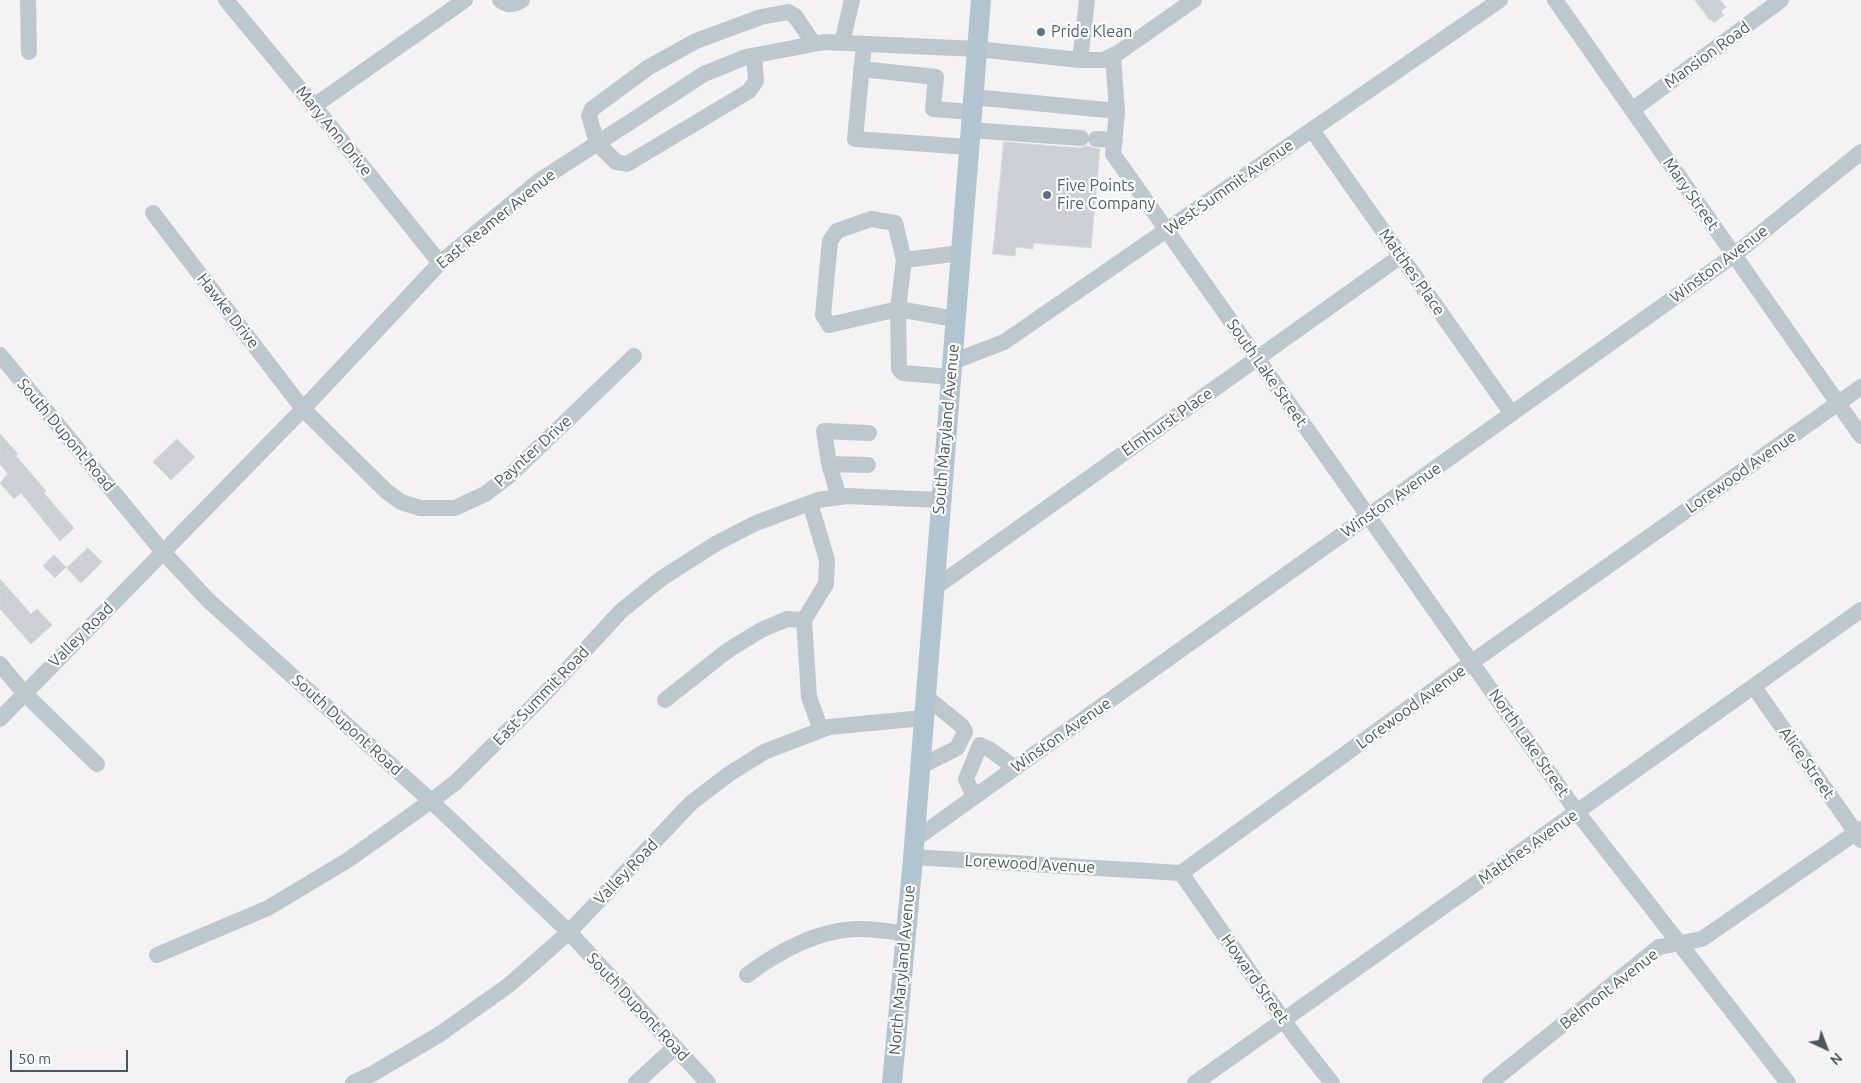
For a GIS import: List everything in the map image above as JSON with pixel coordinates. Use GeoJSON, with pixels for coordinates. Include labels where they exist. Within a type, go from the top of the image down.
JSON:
{"type":"FeatureCollection","features":[{"type":"Feature","properties":{"kind":"main road","name":"South Maryland Avenue"},"geometry":{"type":"LineString","coordinates":[[913,848],[981,0]]}},
{"type":"Feature","properties":{"kind":"main road","name":"North Maryland Avenue"},"geometry":{"type":"LineString","coordinates":[[892,1083],[913,848]]}},
{"type":"Feature","properties":{"kind":"street"},"geometry":{"type":"LineString","coordinates":[[28,0],[29,52]]}},
{"type":"Feature","properties":{"kind":"street","name":"Mary Ann Drive"},"geometry":{"type":"LineString","coordinates":[[226,0],[440,263]]}},
{"type":"Feature","properties":{"kind":"street"},"geometry":{"type":"LineString","coordinates":[[314,106],[465,0]]}},
{"type":"Feature","properties":{"kind":"street"},"geometry":{"type":"LineString","coordinates":[[500,0],[506,4],[516,4],[522,0]]}},
{"type":"Feature","properties":{"kind":"street"},"geometry":{"type":"LineString","coordinates":[[842,43],[852,0]]}},
{"type":"Feature","properties":{"kind":"street"},"geometry":{"type":"LineString","coordinates":[[1080,60],[1088,0]]}},
{"type":"Feature","properties":{"kind":"street"},"geometry":{"type":"LineString","coordinates":[[1113,56],[1194,0]]}},
{"type":"Feature","properties":{"kind":"street","name":"West Summit Avenue"},"geometry":{"type":"LineString","coordinates":[[951,370],[1004,342],[1500,0]]}},
{"type":"Feature","properties":{"kind":"street","name":"Mary Street"},"geometry":{"type":"LineString","coordinates":[[1556,0],[1861,436]]}},
{"type":"Feature","properties":{"kind":"street","name":"Mansion Road"},"geometry":{"type":"LineString","coordinates":[[1632,110],[1781,0]]}},
{"type":"Feature","properties":{"kind":"street"},"geometry":{"type":"LineString","coordinates":[[754,56],[756,81],[749,91],[627,164],[616,162],[597,144],[590,116],[592,109],[649,67],[696,41],[761,17],[792,12],[814,44]]}},
{"type":"Feature","properties":{"kind":"street","name":"East Reamer Avenue"},"geometry":{"type":"LineString","coordinates":[[163,552],[303,409],[440,263],[539,181],[704,74],[754,56],[824,42],[977,49],[1080,60],[1103,60],[1113,56]]}},
{"type":"Feature","properties":{"kind":"street"},"geometry":{"type":"LineString","coordinates":[[864,44],[855,139],[971,122],[1118,111]]}},
{"type":"Feature","properties":{"kind":"street","name":"South Lake Street"},"geometry":{"type":"LineString","coordinates":[[1113,56],[1118,111],[1113,154],[1369,516]]}},
{"type":"Feature","properties":{"kind":"street"},"geometry":{"type":"LineString","coordinates":[[861,69],[936,78],[933,109],[971,122],[1115,140]]}},
{"type":"Feature","properties":{"kind":"street","name":"Matthes Place"},"geometry":{"type":"LineString","coordinates":[[1312,130],[1512,414]]}},
{"type":"Feature","properties":{"kind":"street","name":"Winston Avenue"},"geometry":{"type":"LineString","coordinates":[[913,848],[974,797],[1734,255],[1861,152]]}},
{"type":"Feature","properties":{"kind":"street","name":"Hawke Drive"},"geometry":{"type":"LineString","coordinates":[[152,213],[303,409]]}},
{"type":"Feature","properties":{"kind":"street"},"geometry":{"type":"LineString","coordinates":[[951,370],[903,373],[899,369],[898,309],[904,260],[895,223],[871,219],[837,231],[830,241],[823,315],[829,324],[898,309],[956,319]]}},
{"type":"Feature","properties":{"kind":"street"},"geometry":{"type":"LineString","coordinates":[[904,260],[961,253]]}},
{"type":"Feature","properties":{"kind":"street","name":"Elmhurst Place"},"geometry":{"type":"LineString","coordinates":[[933,589],[1401,256]]}},
{"type":"Feature","properties":{"kind":"street","name":"South Dupont Road"},"geometry":{"type":"LineString","coordinates":[[0,355],[163,552],[209,600],[431,801],[569,932],[708,1083]]}},
{"type":"Feature","properties":{"kind":"street","name":"Paynter Drive"},"geometry":{"type":"LineString","coordinates":[[303,409],[386,491],[401,502],[420,508],[455,508],[485,494],[509,476],[634,356]]}},
{"type":"Feature","properties":{"kind":"street","name":"Lorewood Avenue"},"geometry":{"type":"LineString","coordinates":[[913,848],[1181,873],[1472,662],[1861,387]]}},
{"type":"Feature","properties":{"kind":"street"},"geometry":{"type":"LineString","coordinates":[[839,497],[828,464],[824,431],[870,433]]}},
{"type":"Feature","properties":{"kind":"street"},"geometry":{"type":"LineString","coordinates":[[828,464],[868,466]]}},
{"type":"Feature","properties":{"kind":"street","name":"East Summit Road"},"geometry":{"type":"LineString","coordinates":[[158,955],[268,908],[348,860],[431,801],[455,783],[540,699],[621,612],[662,578],[718,543],[756,523],[818,500],[839,497],[940,500]]}},
{"type":"Feature","properties":{"kind":"street"},"geometry":{"type":"LineString","coordinates":[[810,503],[827,560],[826,584],[804,620],[809,696],[821,730]]}},
{"type":"Feature","properties":{"kind":"street","name":"North Lake Street"},"geometry":{"type":"LineString","coordinates":[[1369,516],[1577,812],[1784,1081]]}},
{"type":"Feature","properties":{"kind":"street","name":"Valley Road"},"geometry":{"type":"LineString","coordinates":[[0,719],[163,552]]}},
{"type":"Feature","properties":{"kind":"street","name":"Matthes Avenue"},"geometry":{"type":"LineString","coordinates":[[1195,1083],[1861,610]]}},
{"type":"Feature","properties":{"kind":"street"},"geometry":{"type":"LineString","coordinates":[[665,700],[727,651],[761,630],[787,619],[804,620]]}},
{"type":"Feature","properties":{"kind":"street"},"geometry":{"type":"LineString","coordinates":[[0,664],[24,693],[97,764]]}},
{"type":"Feature","properties":{"kind":"street","name":"Alice Street"},"geometry":{"type":"LineString","coordinates":[[1754,687],[1859,834]]}},
{"type":"Feature","properties":{"kind":"street"},"geometry":{"type":"LineString","coordinates":[[925,696],[962,726],[965,732],[980,745],[989,749],[1015,768]]}},
{"type":"Feature","properties":{"kind":"street","name":"Valley Road"},"geometry":{"type":"LineString","coordinates":[[353,1083],[374,1073],[440,1034],[484,1004],[509,984],[569,932],[691,803],[729,774],[764,752],[828,727],[923,718]]}},
{"type":"Feature","properties":{"kind":"street"},"geometry":{"type":"LineString","coordinates":[[919,767],[957,748],[965,732]]}},
{"type":"Feature","properties":{"kind":"street"},"geometry":{"type":"LineString","coordinates":[[974,797],[966,780],[980,745]]}},
{"type":"Feature","properties":{"kind":"street","name":"Belmont Avenue"},"geometry":{"type":"LineString","coordinates":[[1490,1083],[1659,948],[1702,939],[1859,834]]}},
{"type":"Feature","properties":{"kind":"street","name":"Howard Street"},"geometry":{"type":"LineString","coordinates":[[1181,873],[1283,1020],[1332,1083]]}},
{"type":"Feature","properties":{"kind":"street"},"geometry":{"type":"LineString","coordinates":[[748,975],[766,961],[791,947],[827,933],[856,929],[905,933]]}},
{"type":"Feature","properties":{"kind":"street"},"geometry":{"type":"LineString","coordinates":[[636,1083],[675,1047]]}},
{"type":"Feature","properties":{"kind":"building"},"geometry":{"type":"Polygon","coordinates":[[[1695,0],[1720,0],[1726,7],[1721,11],[1724,15],[1714,23],[1695,0]]]}},
{"type":"Feature","properties":{"kind":"building","name":"Five Points Fire Company"},"geometry":{"type":"Polygon","coordinates":[[[1004,142],[1080,148],[1086,146],[1100,149],[1091,248],[1033,243],[1033,249],[1016,247],[1015,256],[993,254],[1004,142]]]}},
{"type":"Feature","properties":{"kind":"building"},"geometry":{"type":"Polygon","coordinates":[[[0,434],[46,491],[44,493],[74,528],[60,541],[21,493],[14,499],[0,483],[8,474],[0,464],[0,434]]]}},
{"type":"Feature","properties":{"kind":"building"},"geometry":{"type":"Polygon","coordinates":[[[177,439],[195,457],[171,480],[153,462],[177,439]]]}},
{"type":"Feature","properties":{"kind":"building"},"geometry":{"type":"Polygon","coordinates":[[[88,548],[102,562],[81,583],[67,568],[88,548]]]}},
{"type":"Feature","properties":{"kind":"building"},"geometry":{"type":"Polygon","coordinates":[[[54,555],[66,567],[55,578],[43,566],[54,555]]]}},
{"type":"Feature","properties":{"kind":"building"},"geometry":{"type":"Polygon","coordinates":[[[0,579],[31,614],[37,609],[52,625],[31,644],[0,609],[0,579]]]}},
{"type":"Feature","properties":{"kind":"place","name":"Pride Klean"},"geometry":{"type":"Point","coordinates":[1041,32]}},
{"type":"Feature","properties":{"kind":"place","name":"Five Points Fire Company"},"geometry":{"type":"Point","coordinates":[1047,195]}}]}
